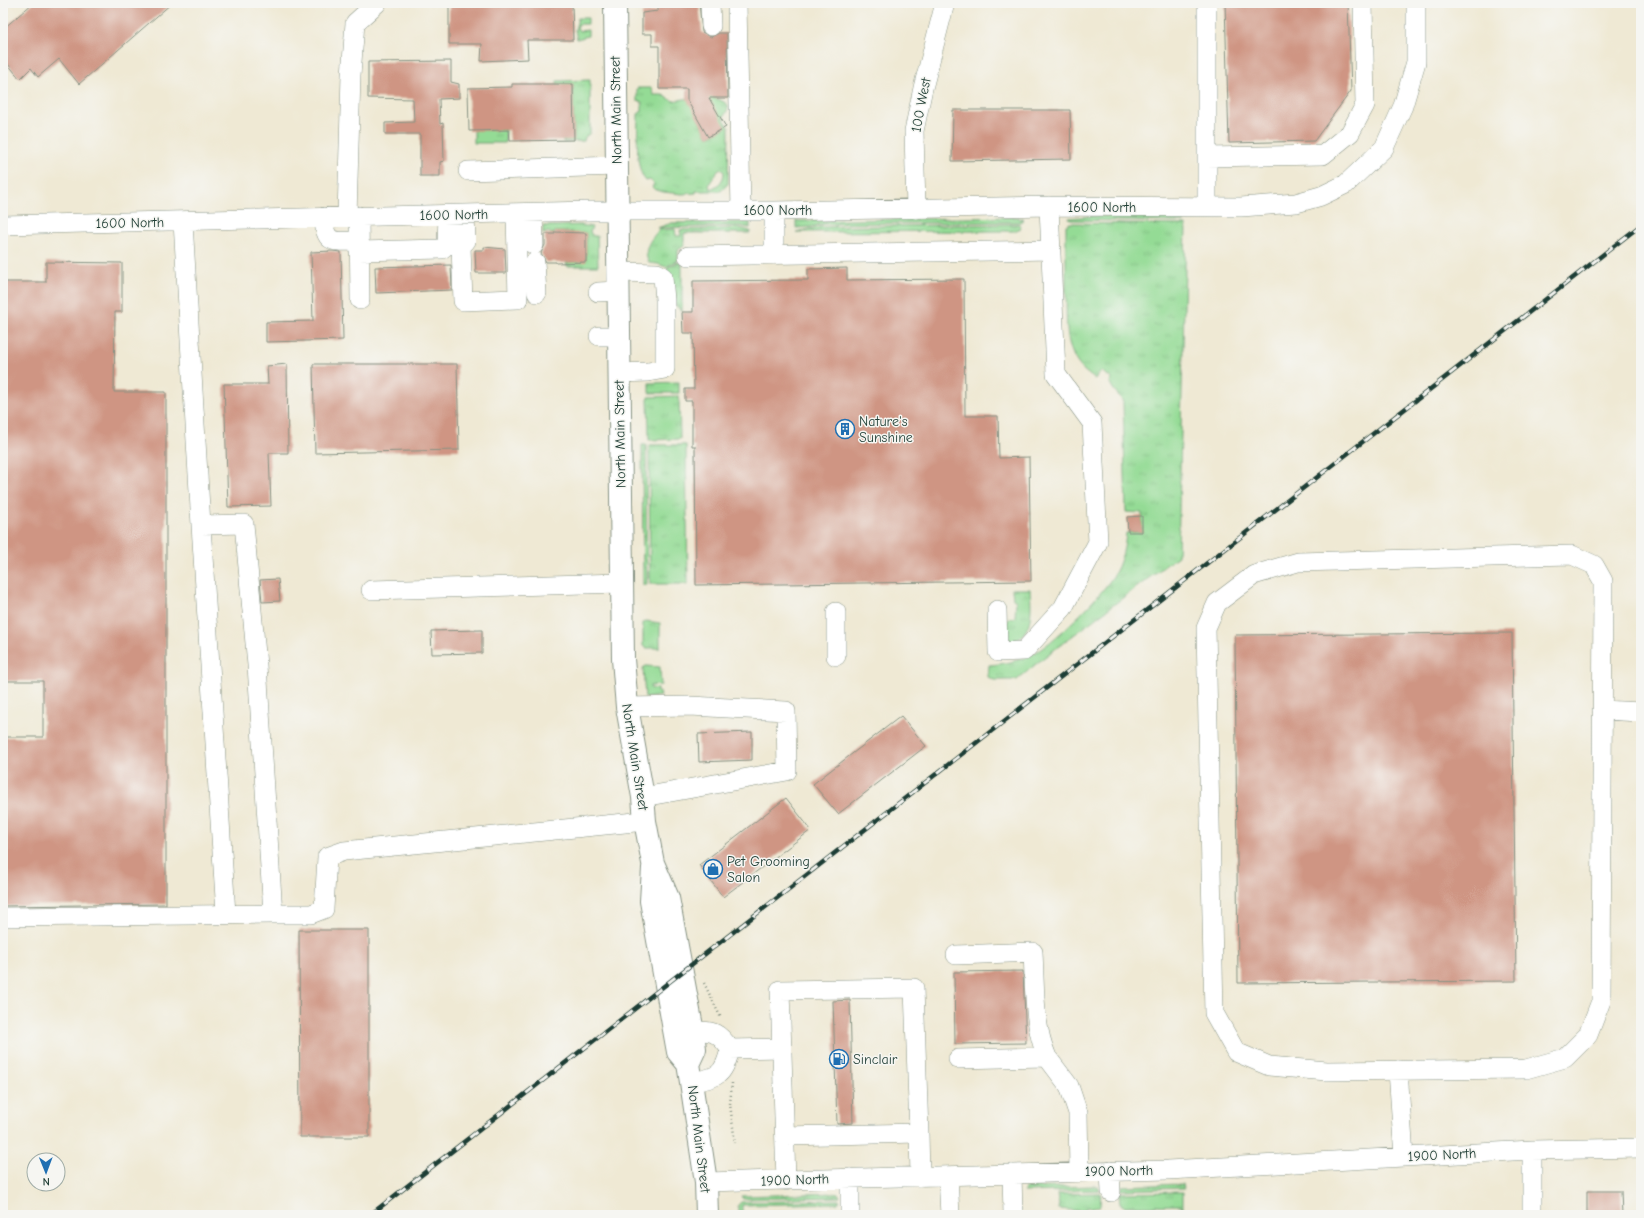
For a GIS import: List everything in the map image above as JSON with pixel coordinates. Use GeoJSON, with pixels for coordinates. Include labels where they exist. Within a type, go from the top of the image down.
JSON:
{"type":"FeatureCollection","features":[{"type":"Feature","properties":{"kind":"main road","name":"North Main Street"},"geometry":{"type":"LineString","coordinates":[[615,3],[617,211],[611,285],[609,336],[619,372],[623,659],[627,707],[645,821],[653,863],[668,898],[695,1049],[690,1073],[706,1182],[707,1215]]}},
{"type":"Feature","properties":{"kind":"main road","name":"North Main Street"},"geometry":{"type":"LineString","coordinates":[[653,863],[651,901],[678,1052],[690,1073]]}},
{"type":"Feature","properties":{"kind":"street"},"geometry":{"type":"LineString","coordinates":[[360,300],[359,246],[353,216],[351,75],[355,23],[377,3]]}},
{"type":"Feature","properties":{"kind":"street"},"geometry":{"type":"LineString","coordinates":[[710,3],[711,26]]}},
{"type":"Feature","properties":{"kind":"street"},"geometry":{"type":"LineString","coordinates":[[737,3],[741,211]]}},
{"type":"Feature","properties":{"kind":"street","name":"100 West"},"geometry":{"type":"LineString","coordinates":[[916,209],[914,131],[923,88],[945,3]]}},
{"type":"Feature","properties":{"kind":"street"},"geometry":{"type":"LineString","coordinates":[[1207,3],[1207,207]]}},
{"type":"Feature","properties":{"kind":"street"},"geometry":{"type":"LineString","coordinates":[[1207,157],[1323,155],[1350,133],[1365,105],[1363,3]]}},
{"type":"Feature","properties":{"kind":"street","name":"1600 North"},"geometry":{"type":"LineString","coordinates":[[3,225],[617,211],[774,211],[1049,206],[1207,207],[1296,203],[1320,196],[1346,184],[1365,168],[1384,148],[1403,106],[1416,62],[1416,3]]}},
{"type":"Feature","properties":{"kind":"street"},"geometry":{"type":"LineString","coordinates":[[468,171],[616,166]]}},
{"type":"Feature","properties":{"kind":"street"},"geometry":{"type":"LineString","coordinates":[[997,610],[998,652],[1024,651],[1063,608],[1098,542],[1092,423],[1056,374],[1049,206]]}},
{"type":"Feature","properties":{"kind":"street"},"geometry":{"type":"LineString","coordinates":[[774,211],[774,255]]}},
{"type":"Feature","properties":{"kind":"street"},"geometry":{"type":"LineString","coordinates":[[456,215],[466,241],[462,246],[463,301],[518,299],[525,213]]}},
{"type":"Feature","properties":{"kind":"street"},"geometry":{"type":"LineString","coordinates":[[525,213],[535,254],[537,293]]}},
{"type":"Feature","properties":{"kind":"street"},"geometry":{"type":"LineString","coordinates":[[324,217],[324,230],[329,238],[334,241],[359,246],[442,249],[447,245],[456,215]]}},
{"type":"Feature","properties":{"kind":"street"},"geometry":{"type":"LineString","coordinates":[[183,222],[226,914]]}},
{"type":"Feature","properties":{"kind":"street"},"geometry":{"type":"LineString","coordinates":[[688,256],[1050,250]]}},
{"type":"Feature","properties":{"kind":"street"},"geometry":{"type":"LineString","coordinates":[[611,285],[657,273],[663,277],[665,300],[665,369],[648,372],[619,372]]}},
{"type":"Feature","properties":{"kind":"street"},"geometry":{"type":"LineString","coordinates":[[201,525],[244,524],[257,665],[273,914]]}},
{"type":"Feature","properties":{"kind":"street"},"geometry":{"type":"LineString","coordinates":[[1572,555],[1594,565],[1603,581],[1602,710],[1600,1001],[1588,1036],[1565,1058],[1526,1069],[1327,1071],[1269,1066],[1236,1052],[1214,1013],[1206,628],[1217,603],[1254,575],[1298,562],[1572,555]]}},
{"type":"Feature","properties":{"kind":"street"},"geometry":{"type":"LineString","coordinates":[[370,590],[622,583]]}},
{"type":"Feature","properties":{"kind":"street"},"geometry":{"type":"LineString","coordinates":[[836,612],[836,656]]}},
{"type":"Feature","properties":{"kind":"street"},"geometry":{"type":"LineString","coordinates":[[627,707],[690,706],[786,711],[787,771],[642,797]]}},
{"type":"Feature","properties":{"kind":"street"},"geometry":{"type":"LineString","coordinates":[[1602,710],[1641,712]]}},
{"type":"Feature","properties":{"kind":"street"},"geometry":{"type":"LineString","coordinates":[[3,917],[311,914],[324,909],[327,857],[344,851],[645,821]]}},
{"type":"Feature","properties":{"kind":"street"},"geometry":{"type":"LineString","coordinates":[[956,955],[1033,952],[1036,1025],[1047,1057],[1069,1086],[1078,1113],[1079,1171]]}},
{"type":"Feature","properties":{"kind":"street"},"geometry":{"type":"LineString","coordinates":[[786,1180],[780,990],[914,988],[920,1178]]}},
{"type":"Feature","properties":{"kind":"street"},"geometry":{"type":"LineString","coordinates":[[692,1032],[707,1030],[721,1037],[730,1050]]}},
{"type":"Feature","properties":{"kind":"street"},"geometry":{"type":"LineString","coordinates":[[730,1050],[782,1048]]}},
{"type":"Feature","properties":{"kind":"street"},"geometry":{"type":"LineString","coordinates":[[690,1073],[714,1079],[726,1064],[730,1050]]}},
{"type":"Feature","properties":{"kind":"street"},"geometry":{"type":"LineString","coordinates":[[958,1059],[1047,1057]]}},
{"type":"Feature","properties":{"kind":"street"},"geometry":{"type":"LineString","coordinates":[[1398,1070],[1404,1157]]}},
{"type":"Feature","properties":{"kind":"street"},"geometry":{"type":"LineString","coordinates":[[785,1136],[919,1133]]}},
{"type":"Feature","properties":{"kind":"street","name":"1900 North"},"geometry":{"type":"LineString","coordinates":[[706,1182],[850,1178],[920,1178],[1240,1166],[1532,1150],[1641,1148]]}},
{"type":"Feature","properties":{"kind":"street"},"geometry":{"type":"LineString","coordinates":[[1532,1150],[1532,1215]]}},
{"type":"Feature","properties":{"kind":"street"},"geometry":{"type":"LineString","coordinates":[[1110,1171],[1111,1192]]}},
{"type":"Feature","properties":{"kind":"street"},"geometry":{"type":"LineString","coordinates":[[1012,1174],[1013,1215]]}},
{"type":"Feature","properties":{"kind":"street"},"geometry":{"type":"LineString","coordinates":[[948,1176],[950,1215]]}},
{"type":"Feature","properties":{"kind":"street"},"geometry":{"type":"LineString","coordinates":[[850,1178],[850,1215]]}},
{"type":"Feature","properties":{"kind":"green space"},"geometry":{"type":"Polygon","coordinates":[[[578,18],[588,18],[588,24],[579,24],[577,27],[579,31],[588,30],[588,36],[577,39],[575,30],[578,18]]]}},
{"type":"Feature","properties":{"kind":"green space"},"geometry":{"type":"Polygon","coordinates":[[[590,80],[590,133],[585,137],[584,141],[563,142],[563,140],[574,139],[573,84],[557,84],[557,81],[590,80]]]}},
{"type":"Feature","properties":{"kind":"green space"},"geometry":{"type":"Polygon","coordinates":[[[637,88],[652,88],[653,95],[663,95],[673,101],[709,97],[716,98],[728,105],[728,109],[723,118],[729,127],[728,184],[721,191],[696,191],[696,193],[682,194],[663,192],[654,189],[652,187],[654,184],[650,180],[646,181],[642,175],[638,159],[638,114],[642,111],[642,102],[637,101],[637,88]],[[695,113],[708,137],[726,127],[695,113]],[[720,168],[709,184],[710,189],[722,180],[724,172],[720,168]]]}},
{"type":"Feature","properties":{"kind":"green space"},"geometry":{"type":"Polygon","coordinates":[[[474,130],[506,130],[505,143],[474,143],[474,130]]]}},
{"type":"Feature","properties":{"kind":"green space"},"geometry":{"type":"Polygon","coordinates":[[[1091,216],[1184,218],[1183,222],[1070,220],[1069,218],[1091,216]]]}},
{"type":"Feature","properties":{"kind":"green space"},"geometry":{"type":"Polygon","coordinates":[[[1019,217],[1022,220],[1022,217],[1024,219],[1020,222],[824,224],[796,228],[796,221],[1019,217]]]}},
{"type":"Feature","properties":{"kind":"green space"},"geometry":{"type":"Polygon","coordinates":[[[750,222],[750,228],[740,226],[657,228],[672,223],[750,222]]]}},
{"type":"Feature","properties":{"kind":"green space"},"geometry":{"type":"Polygon","coordinates":[[[1070,223],[1186,225],[1178,556],[1042,659],[1017,680],[994,680],[988,677],[989,665],[1011,662],[1031,655],[1040,650],[1078,617],[1111,580],[1120,562],[1126,533],[1142,532],[1142,513],[1126,512],[1123,402],[1111,386],[1110,383],[1112,379],[1101,371],[1095,379],[1080,367],[1074,357],[1069,341],[1066,315],[1066,225],[1070,223]]]}},
{"type":"Feature","properties":{"kind":"green space"},"geometry":{"type":"Polygon","coordinates":[[[1019,224],[1021,228],[1014,231],[796,232],[820,227],[1019,224]]]}},
{"type":"Feature","properties":{"kind":"green space"},"geometry":{"type":"Polygon","coordinates":[[[581,225],[592,227],[590,232],[593,236],[597,236],[598,266],[567,266],[566,263],[586,261],[586,233],[572,234],[572,232],[555,232],[553,234],[548,232],[543,234],[543,226],[581,225]]]}},
{"type":"Feature","properties":{"kind":"green space"},"geometry":{"type":"Polygon","coordinates":[[[740,228],[750,231],[750,233],[684,233],[684,246],[678,250],[678,260],[666,267],[649,263],[647,258],[646,254],[648,245],[659,230],[675,229],[676,236],[681,236],[680,230],[740,228]]]}},
{"type":"Feature","properties":{"kind":"green space"},"geometry":{"type":"Polygon","coordinates":[[[678,262],[682,264],[682,311],[672,302],[667,268],[678,262]]]}},
{"type":"Feature","properties":{"kind":"green space"},"geometry":{"type":"Polygon","coordinates":[[[679,382],[679,393],[649,393],[649,383],[679,382]]]}},
{"type":"Feature","properties":{"kind":"green space"},"geometry":{"type":"Polygon","coordinates":[[[679,396],[680,439],[649,440],[648,397],[679,396]]]}},
{"type":"Feature","properties":{"kind":"green space"},"geometry":{"type":"Polygon","coordinates":[[[642,445],[646,445],[647,585],[643,585],[642,445]]]}},
{"type":"Feature","properties":{"kind":"green space"},"geometry":{"type":"Polygon","coordinates":[[[649,445],[686,445],[688,584],[650,584],[649,445]]]}},
{"type":"Feature","properties":{"kind":"green space"},"geometry":{"type":"Polygon","coordinates":[[[1012,589],[1030,589],[1031,609],[1029,622],[1024,633],[1018,639],[1007,641],[1007,622],[1010,618],[1015,618],[1016,601],[1013,599],[1012,589]]]}},
{"type":"Feature","properties":{"kind":"green space"},"geometry":{"type":"Polygon","coordinates":[[[646,621],[660,623],[660,648],[646,648],[643,646],[643,623],[646,621]]]}},
{"type":"Feature","properties":{"kind":"green space"},"geometry":{"type":"Polygon","coordinates":[[[646,666],[660,667],[661,685],[650,686],[650,688],[657,689],[657,692],[660,693],[661,696],[645,698],[643,668],[646,666]]]}},
{"type":"Feature","properties":{"kind":"green space"},"geometry":{"type":"Polygon","coordinates":[[[1183,1184],[1184,1188],[1120,1190],[1122,1186],[1183,1184]]]}},
{"type":"Feature","properties":{"kind":"green space"},"geometry":{"type":"Polygon","coordinates":[[[1098,1186],[1100,1190],[1024,1192],[1025,1188],[1098,1186]]]}},
{"type":"Feature","properties":{"kind":"green space"},"geometry":{"type":"Polygon","coordinates":[[[1183,1192],[1183,1211],[1181,1205],[1124,1206],[1120,1204],[1119,1193],[1183,1192]]]}},
{"type":"Feature","properties":{"kind":"green space"},"geometry":{"type":"Polygon","coordinates":[[[838,1193],[840,1197],[743,1199],[741,1196],[838,1193]]]}},
{"type":"Feature","properties":{"kind":"green space"},"geometry":{"type":"Polygon","coordinates":[[[1101,1193],[1100,1206],[1085,1208],[1085,1211],[1058,1209],[1059,1204],[1057,1194],[1101,1193]]]}},
{"type":"Feature","properties":{"kind":"green space"},"geometry":{"type":"Polygon","coordinates":[[[840,1200],[838,1203],[742,1205],[742,1215],[738,1215],[738,1205],[741,1202],[840,1200]]]}},
{"type":"Feature","properties":{"kind":"building"},"geometry":{"type":"Polygon","coordinates":[[[33,3],[172,3],[79,84],[59,59],[38,77],[31,68],[20,79],[3,58],[3,29],[33,3]]]}},
{"type":"Feature","properties":{"kind":"building"},"geometry":{"type":"Polygon","coordinates":[[[449,3],[572,3],[573,40],[527,40],[528,59],[481,61],[482,44],[449,44],[449,3]]]}},
{"type":"Feature","properties":{"kind":"building"},"geometry":{"type":"Polygon","coordinates":[[[658,3],[699,3],[702,32],[711,37],[719,33],[727,33],[728,98],[709,98],[726,127],[708,137],[687,100],[687,89],[659,89],[659,46],[652,46],[652,34],[642,34],[642,13],[658,11],[658,3]]]}},
{"type":"Feature","properties":{"kind":"building"},"geometry":{"type":"Polygon","coordinates":[[[1225,3],[1348,3],[1351,91],[1314,141],[1229,143],[1225,3]]]}},
{"type":"Feature","properties":{"kind":"building"},"geometry":{"type":"Polygon","coordinates":[[[451,61],[451,82],[459,84],[459,98],[439,99],[440,124],[443,123],[444,161],[440,162],[440,176],[420,176],[420,134],[385,134],[385,123],[414,122],[413,99],[368,98],[368,62],[451,61]]]}},
{"type":"Feature","properties":{"kind":"building"},"geometry":{"type":"Polygon","coordinates":[[[512,84],[573,84],[574,140],[510,141],[509,130],[469,131],[468,88],[512,87],[512,84]]]}},
{"type":"Feature","properties":{"kind":"building"},"geometry":{"type":"Polygon","coordinates":[[[953,110],[1070,110],[1071,159],[952,161],[953,110]]]}},
{"type":"Feature","properties":{"kind":"building"},"geometry":{"type":"Polygon","coordinates":[[[555,232],[586,233],[586,262],[546,262],[541,253],[545,245],[545,234],[555,234],[555,232]]]}},
{"type":"Feature","properties":{"kind":"building"},"geometry":{"type":"Polygon","coordinates":[[[484,247],[505,249],[506,273],[476,273],[475,250],[484,250],[484,247]]]}},
{"type":"Feature","properties":{"kind":"building"},"geometry":{"type":"Polygon","coordinates":[[[311,252],[341,252],[343,340],[266,342],[266,322],[313,321],[311,252]]]}},
{"type":"Feature","properties":{"kind":"building"},"geometry":{"type":"Polygon","coordinates":[[[46,262],[122,263],[122,312],[115,312],[114,392],[166,392],[166,904],[3,906],[3,737],[43,737],[43,681],[3,681],[3,282],[46,282],[46,262]]]}},
{"type":"Feature","properties":{"kind":"building"},"geometry":{"type":"Polygon","coordinates":[[[451,265],[452,290],[376,293],[375,267],[451,265]]]}},
{"type":"Feature","properties":{"kind":"building","name":"Nature's Sunshine"},"geometry":{"type":"Polygon","coordinates":[[[847,268],[847,280],[964,279],[965,416],[998,416],[999,458],[1029,457],[1031,581],[696,585],[695,446],[692,446],[692,401],[685,401],[685,389],[694,389],[693,333],[683,333],[682,312],[693,312],[693,281],[808,280],[808,269],[847,268]]]}},
{"type":"Feature","properties":{"kind":"building"},"geometry":{"type":"Polygon","coordinates":[[[287,364],[288,453],[269,453],[271,506],[228,507],[224,384],[268,384],[267,366],[287,364]]]}},
{"type":"Feature","properties":{"kind":"building"},"geometry":{"type":"Polygon","coordinates":[[[313,364],[457,364],[459,450],[315,453],[313,364]]]}},
{"type":"Feature","properties":{"kind":"building"},"geometry":{"type":"Polygon","coordinates":[[[1142,516],[1142,532],[1128,532],[1127,517],[1142,516]]]}},
{"type":"Feature","properties":{"kind":"building"},"geometry":{"type":"Polygon","coordinates":[[[278,579],[280,601],[262,602],[260,580],[278,579]]]}},
{"type":"Feature","properties":{"kind":"building"},"geometry":{"type":"Polygon","coordinates":[[[482,630],[482,653],[432,654],[431,631],[482,630]]]}},
{"type":"Feature","properties":{"kind":"building"},"geometry":{"type":"Polygon","coordinates":[[[1512,633],[1516,981],[1238,983],[1235,635],[1512,633]]]}},
{"type":"Feature","properties":{"kind":"building"},"geometry":{"type":"Polygon","coordinates":[[[901,716],[926,746],[838,814],[813,784],[901,716]]]}},
{"type":"Feature","properties":{"kind":"building"},"geometry":{"type":"Polygon","coordinates":[[[752,732],[752,760],[699,762],[698,734],[752,732]]]}},
{"type":"Feature","properties":{"kind":"building"},"geometry":{"type":"Polygon","coordinates":[[[786,798],[811,830],[723,897],[699,865],[786,798]]]}},
{"type":"Feature","properties":{"kind":"building"},"geometry":{"type":"Polygon","coordinates":[[[299,930],[369,930],[369,1137],[300,1137],[299,930]]]}},
{"type":"Feature","properties":{"kind":"building"},"geometry":{"type":"Polygon","coordinates":[[[1023,971],[1026,1043],[955,1044],[954,972],[1023,971]]]}},
{"type":"Feature","properties":{"kind":"building"},"geometry":{"type":"Polygon","coordinates":[[[850,1000],[853,1123],[837,1124],[833,1001],[850,1000]]]}},
{"type":"Feature","properties":{"kind":"building"},"geometry":{"type":"Polygon","coordinates":[[[1587,1191],[1621,1191],[1622,1215],[1587,1215],[1587,1191]]]}},
{"type":"Feature","properties":{"kind":"railway"},"geometry":{"type":"LineString","coordinates":[[370,1215],[1641,225]]}},
{"type":"Feature","properties":{"kind":"place","name":"Nature's Sunshine"},"geometry":{"type":"Point","coordinates":[845,429]}},
{"type":"Feature","properties":{"kind":"place","name":"Pet Grooming Salon"},"geometry":{"type":"Point","coordinates":[713,869]}},
{"type":"Feature","properties":{"kind":"place","name":"Sinclair"},"geometry":{"type":"Point","coordinates":[839,1059]}}]}
